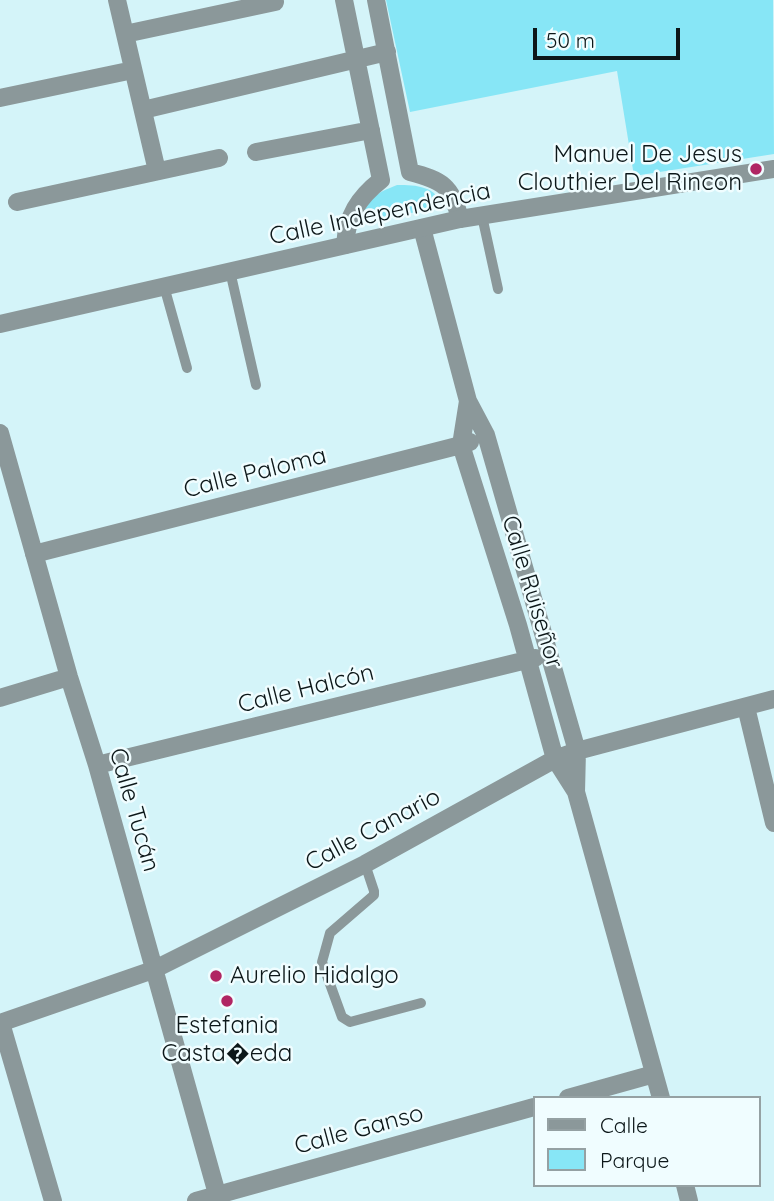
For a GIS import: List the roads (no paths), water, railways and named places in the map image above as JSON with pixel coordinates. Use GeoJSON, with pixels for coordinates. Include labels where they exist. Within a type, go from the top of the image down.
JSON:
{"type":"FeatureCollection","features":[{"type":"Feature","properties":{"kind":"street"},"geometry":{"type":"LineString","coordinates":[[117,0],[158,171]]}},
{"type":"Feature","properties":{"kind":"street"},"geometry":{"type":"LineString","coordinates":[[344,0],[381,180]]}},
{"type":"Feature","properties":{"kind":"street"},"geometry":{"type":"LineString","coordinates":[[376,0],[410,172]]}},
{"type":"Feature","properties":{"kind":"street"},"geometry":{"type":"LineString","coordinates":[[125,34],[275,2]]}},
{"type":"Feature","properties":{"kind":"street"},"geometry":{"type":"LineString","coordinates":[[143,110],[387,52]]}},
{"type":"Feature","properties":{"kind":"street"},"geometry":{"type":"LineString","coordinates":[[0,98],[133,70]]}},
{"type":"Feature","properties":{"kind":"street"},"geometry":{"type":"LineString","coordinates":[[256,152],[371,130]]}},
{"type":"Feature","properties":{"kind":"street"},"geometry":{"type":"LineString","coordinates":[[17,202],[219,158]]}},
{"type":"Feature","properties":{"kind":"street","name":"Calle Independencia"},"geometry":{"type":"LineString","coordinates":[[0,324],[460,219],[774,169]]}},
{"type":"Feature","properties":{"kind":"street"},"geometry":{"type":"LineString","coordinates":[[345,246],[346,229],[366,192],[381,180],[410,172],[431,178],[447,189],[456,201],[460,219]]}},
{"type":"Feature","properties":{"kind":"street","name":"Calle Ruiseñor"},"geometry":{"type":"LineString","coordinates":[[422,228],[468,401],[486,435],[577,751],[576,792],[660,1096]]}},
{"type":"Feature","properties":{"kind":"street","name":"Calle Ruiseñor"},"geometry":{"type":"LineString","coordinates":[[468,401],[461,445],[518,625],[555,759],[576,792]]}},
{"type":"Feature","properties":{"kind":"street","name":"Calle Tucán"},"geometry":{"type":"LineString","coordinates":[[0,433],[69,677],[97,765],[218,1198]]}},
{"type":"Feature","properties":{"kind":"street","name":"Calle Paloma"},"geometry":{"type":"LineString","coordinates":[[34,554],[461,445],[486,435]]}},
{"type":"Feature","properties":{"kind":"street","name":"Calle Halcón"},"geometry":{"type":"LineString","coordinates":[[97,765],[549,654]]}},
{"type":"Feature","properties":{"kind":"street"},"geometry":{"type":"LineString","coordinates":[[0,698],[69,677]]}},
{"type":"Feature","properties":{"kind":"street","name":"Calle Canario"},"geometry":{"type":"LineString","coordinates":[[0,1023],[153,970],[365,864],[555,759],[774,699]]}},
{"type":"Feature","properties":{"kind":"street"},"geometry":{"type":"LineString","coordinates":[[746,707],[774,823]]}},
{"type":"Feature","properties":{"kind":"street"},"geometry":{"type":"LineString","coordinates":[[0,1023],[53,1201]]}},
{"type":"Feature","properties":{"kind":"street"},"geometry":{"type":"LineString","coordinates":[[575,1096],[654,1074]]}},
{"type":"Feature","properties":{"kind":"street","name":"Calle Ganso"},"geometry":{"type":"LineString","coordinates":[[196,1201],[218,1198],[532,1108]]}},
{"type":"Feature","properties":{"kind":"lane"},"geometry":{"type":"LineString","coordinates":[[482,216],[498,289]]}},
{"type":"Feature","properties":{"kind":"lane"},"geometry":{"type":"LineString","coordinates":[[230,271],[256,385]]}},
{"type":"Feature","properties":{"kind":"lane"},"geometry":{"type":"LineString","coordinates":[[164,286],[187,368]]}},
{"type":"Feature","properties":{"kind":"lane"},"geometry":{"type":"LineString","coordinates":[[365,864],[374,895],[330,933],[322,957],[342,1017],[350,1022],[421,1003]]}},
{"type":"Feature","properties":{"kind":"place","name":"Manuel De Jesus Clouthier Del Rincon"},"geometry":{"type":"Point","coordinates":[756,169]}},
{"type":"Feature","properties":{"kind":"place","name":"Aurelio Hidalgo"},"geometry":{"type":"Point","coordinates":[216,976]}},
{"type":"Feature","properties":{"kind":"place","name":"Estefania Casta�eda"},"geometry":{"type":"Point","coordinates":[227,1001]}}]}
